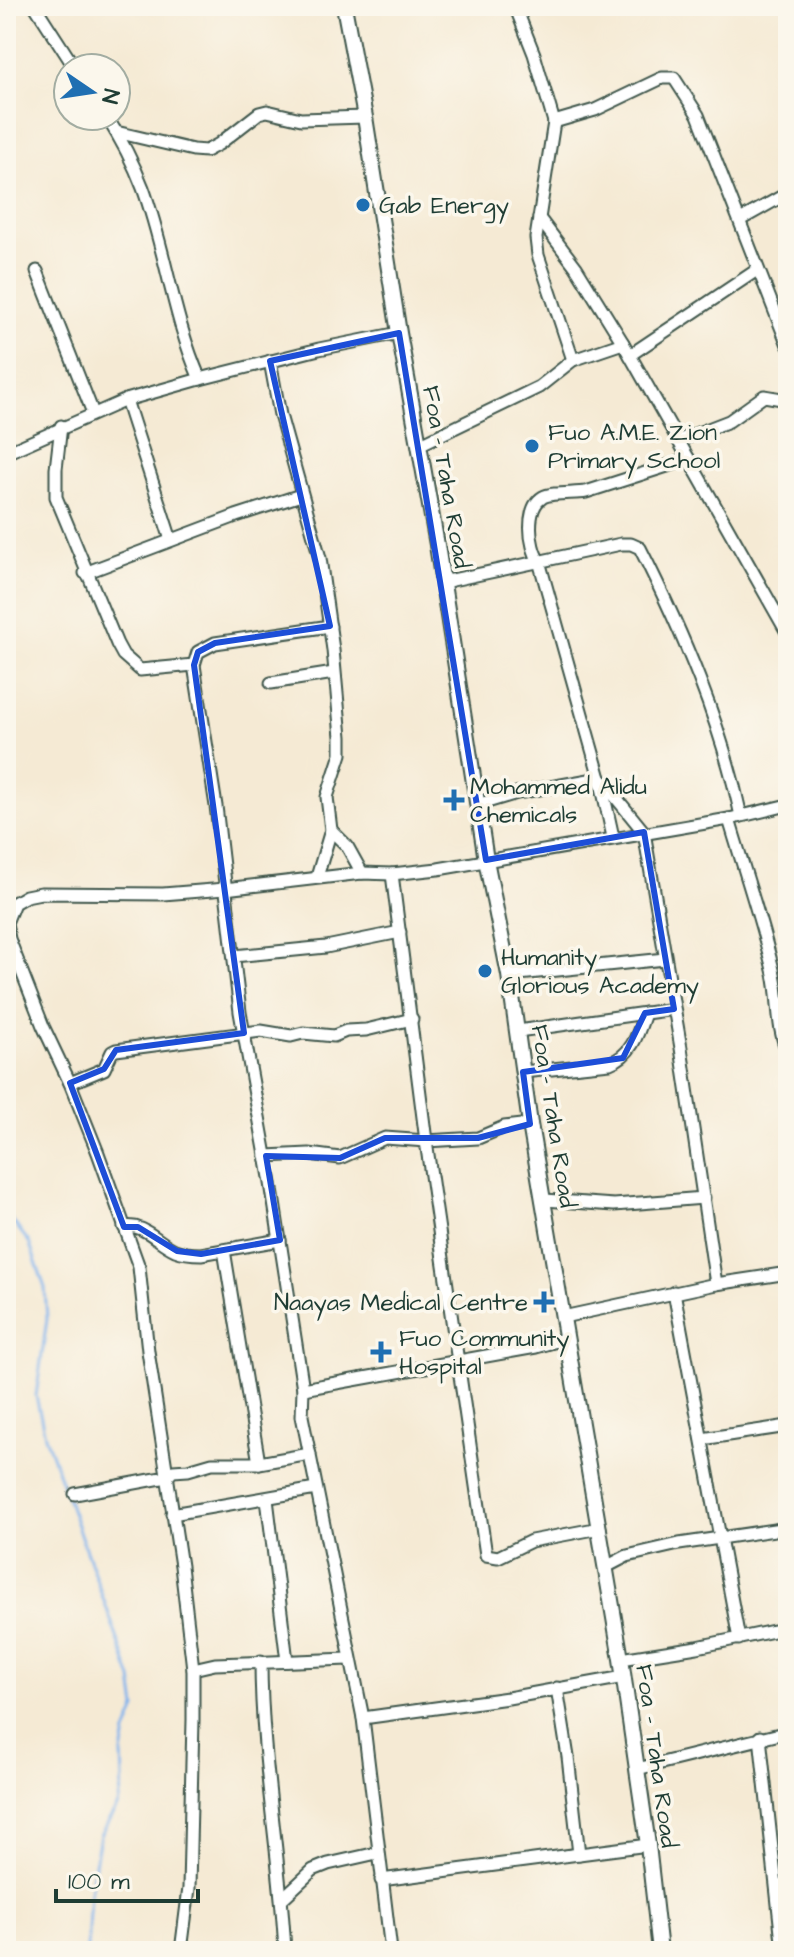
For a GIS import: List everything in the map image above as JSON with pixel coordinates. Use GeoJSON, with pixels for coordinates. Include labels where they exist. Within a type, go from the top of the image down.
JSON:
{"type":"FeatureCollection","features":[{"type":"Feature","properties":{"kind":"street"},"geometry":{"type":"LineString","coordinates":[[35,6],[65,52]]}},
{"type":"Feature","properties":{"kind":"street"},"geometry":{"type":"LineString","coordinates":[[515,6],[534,54],[554,122],[536,238],[538,255],[573,360]]}},
{"type":"Feature","properties":{"kind":"street","name":"Foa - Taha Road"},"geometry":{"type":"LineString","coordinates":[[347,7],[486,860],[509,975],[530,1124],[624,1677],[660,1951]]}},
{"type":"Feature","properties":{"kind":"street"},"geometry":{"type":"LineString","coordinates":[[554,122],[595,110],[662,78],[674,78],[698,115],[788,345]]}},
{"type":"Feature","properties":{"kind":"street"},"geometry":{"type":"LineString","coordinates":[[116,132],[206,151],[259,113],[267,111],[301,119],[365,117]]}},
{"type":"Feature","properties":{"kind":"street"},"geometry":{"type":"LineString","coordinates":[[116,132],[142,186],[180,325],[200,379]]}},
{"type":"Feature","properties":{"kind":"street"},"geometry":{"type":"LineString","coordinates":[[740,220],[788,193]]}},
{"type":"Feature","properties":{"kind":"street"},"geometry":{"type":"LineString","coordinates":[[539,218],[576,267],[623,343],[788,634]]}},
{"type":"Feature","properties":{"kind":"street"},"geometry":{"type":"LineString","coordinates":[[630,355],[757,270]]}},
{"type":"Feature","properties":{"kind":"street"},"geometry":{"type":"LineString","coordinates":[[37,271],[93,413]]}},
{"type":"Feature","properties":{"kind":"street"},"geometry":{"type":"LineString","coordinates":[[775,310],[788,304]]}},
{"type":"Feature","properties":{"kind":"street"},"geometry":{"type":"LineString","coordinates":[[8,449],[126,400],[270,361],[399,333]]}},
{"type":"Feature","properties":{"kind":"street"},"geometry":{"type":"LineString","coordinates":[[419,445],[539,387],[573,360],[623,343]]}},
{"type":"Feature","properties":{"kind":"street"},"geometry":{"type":"LineString","coordinates":[[270,361],[280,415],[320,558],[330,626],[341,754],[327,797],[331,830],[317,877]]}},
{"type":"Feature","properties":{"kind":"street"},"geometry":{"type":"LineString","coordinates":[[680,440],[729,421],[764,396],[788,400]]}},
{"type":"Feature","properties":{"kind":"street"},"geometry":{"type":"LineString","coordinates":[[126,400],[171,540]]}},
{"type":"Feature","properties":{"kind":"street"},"geometry":{"type":"LineString","coordinates":[[61,426],[56,497],[117,644],[140,670],[194,665]]}},
{"type":"Feature","properties":{"kind":"street"},"geometry":{"type":"LineString","coordinates":[[613,837],[600,778],[539,561],[530,540],[533,512],[542,497],[550,494],[586,492],[689,459]]}},
{"type":"Feature","properties":{"kind":"street"},"geometry":{"type":"LineString","coordinates":[[85,573],[301,495]]}},
{"type":"Feature","properties":{"kind":"street"},"geometry":{"type":"LineString","coordinates":[[443,582],[621,544],[640,548],[717,724],[730,765],[735,817],[784,1002],[781,1034],[788,1052]]}},
{"type":"Feature","properties":{"kind":"street"},"geometry":{"type":"LineString","coordinates":[[330,626],[215,643],[198,652],[194,665],[214,793],[236,987],[303,1389],[302,1416],[363,1718],[391,1951]]}},
{"type":"Feature","properties":{"kind":"street"},"geometry":{"type":"LineString","coordinates":[[271,683],[334,673]]}},
{"type":"Feature","properties":{"kind":"street"},"geometry":{"type":"LineString","coordinates":[[477,805],[517,793],[600,778]]}},
{"type":"Feature","properties":{"kind":"street"},"geometry":{"type":"LineString","coordinates":[[600,778],[644,832],[716,1284]]}},
{"type":"Feature","properties":{"kind":"street"},"geometry":{"type":"LineString","coordinates":[[181,1951],[189,1888],[193,1669],[139,1267],[70,1083],[43,1026],[9,939],[6,923],[14,903],[41,893],[163,894],[362,873],[392,874],[735,817],[788,805]]}},
{"type":"Feature","properties":{"kind":"street"},"geometry":{"type":"LineString","coordinates":[[331,830],[347,846],[362,873]]}},
{"type":"Feature","properties":{"kind":"street"},"geometry":{"type":"LineString","coordinates":[[392,874],[426,1141],[486,1555],[498,1557],[531,1541],[600,1528]]}},
{"type":"Feature","properties":{"kind":"street"},"geometry":{"type":"LineString","coordinates":[[234,956],[326,947],[400,932]]}},
{"type":"Feature","properties":{"kind":"street"},"geometry":{"type":"LineString","coordinates":[[509,975],[665,959]]}},
{"type":"Feature","properties":{"kind":"street"},"geometry":{"type":"LineString","coordinates":[[518,1031],[674,1009]]}},
{"type":"Feature","properties":{"kind":"street"},"geometry":{"type":"LineString","coordinates":[[523,1072],[610,1063],[623,1058],[637,1036],[645,1013]]}},
{"type":"Feature","properties":{"kind":"street"},"geometry":{"type":"LineString","coordinates":[[70,1083],[104,1069],[116,1050],[261,1031],[291,1036],[303,1033],[334,1036],[412,1019]]}},
{"type":"Feature","properties":{"kind":"street"},"geometry":{"type":"LineString","coordinates":[[266,1156],[309,1154],[340,1158],[378,1139],[393,1137],[426,1141],[478,1138],[504,1127],[530,1124]]}},
{"type":"Feature","properties":{"kind":"street"},"geometry":{"type":"LineString","coordinates":[[545,1200],[614,1205],[704,1198]]}},
{"type":"Feature","properties":{"kind":"street"},"geometry":{"type":"LineString","coordinates":[[124,1227],[138,1227],[177,1251],[201,1254],[280,1240]]}},
{"type":"Feature","properties":{"kind":"street"},"geometry":{"type":"LineString","coordinates":[[224,1250],[259,1463]]}},
{"type":"Feature","properties":{"kind":"street"},"geometry":{"type":"LineString","coordinates":[[563,1317],[674,1292],[788,1273]]}},
{"type":"Feature","properties":{"kind":"street"},"geometry":{"type":"LineString","coordinates":[[674,1292],[739,1639]]}},
{"type":"Feature","properties":{"kind":"street"},"geometry":{"type":"LineString","coordinates":[[303,1389],[536,1347],[567,1338]]}},
{"type":"Feature","properties":{"kind":"street"},"geometry":{"type":"LineString","coordinates":[[702,1439],[788,1426]]}},
{"type":"Feature","properties":{"kind":"street"},"geometry":{"type":"LineString","coordinates":[[75,1494],[167,1477],[173,1471],[212,1463],[259,1463],[310,1454]]}},
{"type":"Feature","properties":{"kind":"street"},"geometry":{"type":"LineString","coordinates":[[172,1514],[316,1489]]}},
{"type":"Feature","properties":{"kind":"street"},"geometry":{"type":"LineString","coordinates":[[267,1499],[287,1661]]}},
{"type":"Feature","properties":{"kind":"street"},"geometry":{"type":"LineString","coordinates":[[606,1567],[627,1556],[679,1544],[788,1528]]}},
{"type":"Feature","properties":{"kind":"street"},"geometry":{"type":"LineString","coordinates":[[621,1659],[788,1628]]}},
{"type":"Feature","properties":{"kind":"street"},"geometry":{"type":"LineString","coordinates":[[193,1669],[261,1661],[349,1659]]}},
{"type":"Feature","properties":{"kind":"street"},"geometry":{"type":"LineString","coordinates":[[261,1661],[264,1734],[285,1951]]}},
{"type":"Feature","properties":{"kind":"street"},"geometry":{"type":"LineString","coordinates":[[363,1718],[508,1698],[624,1677]]}},
{"type":"Feature","properties":{"kind":"street"},"geometry":{"type":"LineString","coordinates":[[557,1688],[579,1854]]}},
{"type":"Feature","properties":{"kind":"street"},"geometry":{"type":"LineString","coordinates":[[637,1769],[788,1732]]}},
{"type":"Feature","properties":{"kind":"street"},"geometry":{"type":"LineString","coordinates":[[760,1737],[783,1951]]}},
{"type":"Feature","properties":{"kind":"street"},"geometry":{"type":"LineString","coordinates":[[381,1880],[648,1845]]}},
{"type":"Feature","properties":{"kind":"street"},"geometry":{"type":"LineString","coordinates":[[282,1899],[313,1870],[377,1853]]}},
{"type":"Feature","properties":{"kind":"highlighted area"},"geometry":{"type":"Polygon","coordinates":[[[399,333],[486,860],[644,832],[674,1009],[645,1013],[623,1058],[523,1072],[530,1124],[478,1138],[385,1138],[340,1158],[266,1156],[280,1240],[201,1254],[177,1251],[138,1227],[124,1227],[70,1083],[104,1069],[116,1050],[244,1033],[194,665],[198,652],[215,643],[330,626],[270,361],[399,333]]]}},
{"type":"Feature","properties":{"kind":"waterway"},"geometry":{"type":"LineString","coordinates":[[6,1213],[29,1242],[45,1288],[47,1319],[36,1396],[45,1436],[132,1679],[136,1708],[122,1753],[123,1779],[118,1805],[100,1835],[90,1893],[87,1951]]}},
{"type":"Feature","properties":{"kind":"place","name":"Gab Energy"},"geometry":{"type":"Point","coordinates":[363,205]}},
{"type":"Feature","properties":{"kind":"place","name":"Fuo A.M.E. Zion Primary School"},"geometry":{"type":"Point","coordinates":[532,446]}},
{"type":"Feature","properties":{"kind":"place","name":"Mohammed Alidu Chemicals"},"geometry":{"type":"Point","coordinates":[454,800]}},
{"type":"Feature","properties":{"kind":"place","name":"Humanity Glorious Academy"},"geometry":{"type":"Point","coordinates":[485,971]}},
{"type":"Feature","properties":{"kind":"place","name":"Naayas Medical Centre"},"geometry":{"type":"Point","coordinates":[544,1302]}},
{"type":"Feature","properties":{"kind":"place","name":"Fuo Community Hospital"},"geometry":{"type":"Point","coordinates":[381,1352]}}]}
